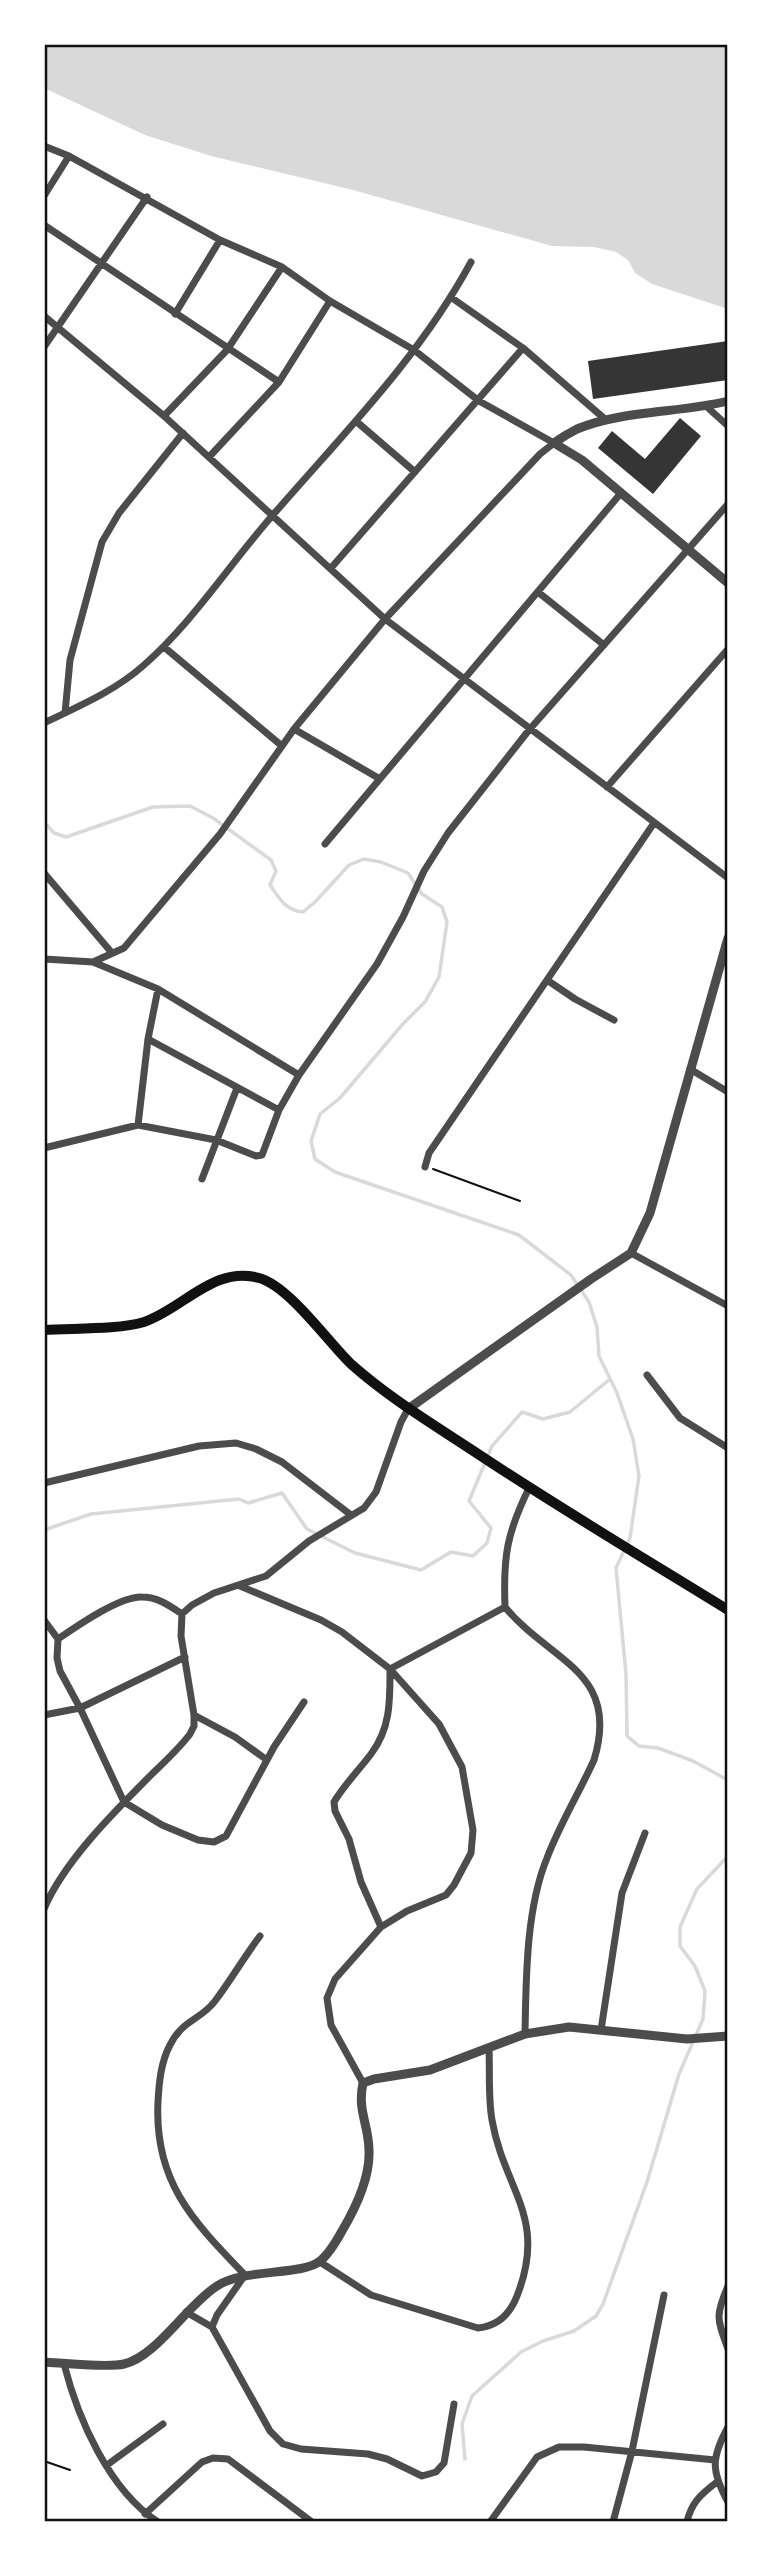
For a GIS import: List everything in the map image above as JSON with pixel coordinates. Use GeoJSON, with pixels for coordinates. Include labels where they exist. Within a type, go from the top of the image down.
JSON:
{"type":"FeatureCollection","features":[{"type":"Feature","properties":{"kind":"main road"},"geometry":{"type":"LineString","coordinates":[[44,1330],[134,1324],[155,1317],[211,1283],[235,1275],[260,1278],[281,1290],[351,1364],[408,1409],[529,1488],[728,1610]]}},
{"type":"Feature","properties":{"kind":"street"},"geometry":{"type":"LineString","coordinates":[[44,146],[69,156],[147,197],[220,240],[282,267],[330,302],[414,350],[479,401],[582,460],[728,583]]}},
{"type":"Feature","properties":{"kind":"street"},"geometry":{"type":"LineString","coordinates":[[44,196],[69,156]]}},
{"type":"Feature","properties":{"kind":"street"},"geometry":{"type":"LineString","coordinates":[[44,347],[147,197]]}},
{"type":"Feature","properties":{"kind":"street"},"geometry":{"type":"LineString","coordinates":[[44,225],[279,382]]}},
{"type":"Feature","properties":{"kind":"street"},"geometry":{"type":"LineString","coordinates":[[175,314],[220,240]]}},
{"type":"Feature","properties":{"kind":"street"},"geometry":{"type":"LineString","coordinates":[[44,723],[91,701],[128,678],[164,647],[272,516],[357,422],[452,298],[471,262]]}},
{"type":"Feature","properties":{"kind":"street"},"geometry":{"type":"LineString","coordinates":[[164,416],[227,349],[282,267]]}},
{"type":"Feature","properties":{"kind":"street"},"geometry":{"type":"LineString","coordinates":[[452,298],[523,348],[606,420]]}},
{"type":"Feature","properties":{"kind":"street"},"geometry":{"type":"LineString","coordinates":[[209,457],[279,382],[330,302]]}},
{"type":"Feature","properties":{"kind":"street"},"geometry":{"type":"LineString","coordinates":[[44,316],[164,416],[385,620],[728,878]]}},
{"type":"Feature","properties":{"kind":"street"},"geometry":{"type":"LineString","coordinates":[[331,568],[523,348]]}},
{"type":"Feature","properties":{"kind":"street"},"geometry":{"type":"LineString","coordinates":[[93,962],[124,948],[235,816],[294,729],[385,620],[540,454],[577,429],[606,420],[707,407],[728,401]]}},
{"type":"Feature","properties":{"kind":"street"},"geometry":{"type":"LineString","coordinates":[[707,407],[728,426]]}},
{"type":"Feature","properties":{"kind":"street"},"geometry":{"type":"LineString","coordinates":[[357,422],[415,472]]}},
{"type":"Feature","properties":{"kind":"street"},"geometry":{"type":"LineString","coordinates":[[65,713],[70,660],[102,542],[119,513],[183,433]]}},
{"type":"Feature","properties":{"kind":"street"},"geometry":{"type":"LineString","coordinates":[[325,844],[621,493]]}},
{"type":"Feature","properties":{"kind":"street"},"geometry":{"type":"LineString","coordinates":[[44,1148],[138,1125],[216,1140],[256,1156],[262,1155],[267,1148],[279,1111],[299,1075],[377,964],[424,872],[448,833],[529,730],[728,503]]}},
{"type":"Feature","properties":{"kind":"street"},"geometry":{"type":"LineString","coordinates":[[538,592],[604,645]]}},
{"type":"Feature","properties":{"kind":"street"},"geometry":{"type":"LineString","coordinates":[[164,647],[282,746]]}},
{"type":"Feature","properties":{"kind":"street"},"geometry":{"type":"LineString","coordinates":[[607,787],[728,649]]}},
{"type":"Feature","properties":{"kind":"street"},"geometry":{"type":"LineString","coordinates":[[294,729],[380,779]]}},
{"type":"Feature","properties":{"kind":"street"},"geometry":{"type":"LineString","coordinates":[[425,1167],[429,1153],[654,823]]}},
{"type":"Feature","properties":{"kind":"street"},"geometry":{"type":"LineString","coordinates":[[44,873],[112,953]]}},
{"type":"Feature","properties":{"kind":"street"},"geometry":{"type":"LineString","coordinates":[[44,1909],[69,1867],[124,1802],[185,1741],[194,1726],[181,1636],[183,1614],[192,1605],[214,1593],[266,1576],[309,1541],[364,1508],[376,1492],[408,1409],[631,1253],[650,1213],[728,937]]}},
{"type":"Feature","properties":{"kind":"street"},"geometry":{"type":"LineString","coordinates":[[44,959],[93,962],[158,989],[299,1075]]}},
{"type":"Feature","properties":{"kind":"street"},"geometry":{"type":"LineString","coordinates":[[547,979],[575,999],[614,1020]]}},
{"type":"Feature","properties":{"kind":"street"},"geometry":{"type":"LineString","coordinates":[[138,1125],[148,1039],[158,989]]}},
{"type":"Feature","properties":{"kind":"street"},"geometry":{"type":"LineString","coordinates":[[148,1039],[279,1111]]}},
{"type":"Feature","properties":{"kind":"street"},"geometry":{"type":"LineString","coordinates":[[690,1069],[728,1092]]}},
{"type":"Feature","properties":{"kind":"street"},"geometry":{"type":"LineString","coordinates":[[202,1179],[237,1088]]}},
{"type":"Feature","properties":{"kind":"street"},"geometry":{"type":"LineString","coordinates":[[631,1253],[728,1306]]}},
{"type":"Feature","properties":{"kind":"street"},"geometry":{"type":"LineString","coordinates":[[647,1376],[680,1418],[728,1448]]}},
{"type":"Feature","properties":{"kind":"street"},"geometry":{"type":"LineString","coordinates":[[44,1483],[199,1446],[236,1443],[282,1462],[351,1515]]}},
{"type":"Feature","properties":{"kind":"street"},"geometry":{"type":"LineString","coordinates":[[525,2034],[527,1962],[538,1887],[547,1858],[594,1760],[601,1718],[589,1683],[574,1667],[519,1625],[505,1607],[506,1545],[513,1521],[529,1488]]}},
{"type":"Feature","properties":{"kind":"street"},"geometry":{"type":"LineString","coordinates":[[44,2362],[124,2364],[148,2351],[186,2312],[219,2284],[245,2275],[304,2267],[320,2262],[342,2231],[366,2178],[370,2151],[359,2100],[363,2083],[331,2025],[327,1998],[335,1979],[381,1927],[407,1911],[446,1895],[471,1853],[473,1830],[462,1767],[439,1724],[390,1669],[342,1632],[321,1620],[240,1586]]}},
{"type":"Feature","properties":{"kind":"street"},"geometry":{"type":"LineString","coordinates":[[58,1639],[90,1618],[140,1597],[157,1600],[183,1614]]}},
{"type":"Feature","properties":{"kind":"street"},"geometry":{"type":"LineString","coordinates":[[390,1669],[505,1607]]}},
{"type":"Feature","properties":{"kind":"street"},"geometry":{"type":"LineString","coordinates":[[44,1620],[58,1639],[57,1658],[60,1671],[124,1802],[188,1837],[214,1842],[226,1836],[267,1760],[304,1702]]}},
{"type":"Feature","properties":{"kind":"street"},"geometry":{"type":"LineString","coordinates":[[44,1715],[80,1708],[184,1657]]}},
{"type":"Feature","properties":{"kind":"street"},"geometry":{"type":"LineString","coordinates":[[381,1927],[361,1882],[349,1839],[334,1806],[341,1790],[373,1751],[380,1738],[390,1706],[390,1669]]}},
{"type":"Feature","properties":{"kind":"street"},"geometry":{"type":"LineString","coordinates":[[194,1715],[235,1737],[267,1760]]}},
{"type":"Feature","properties":{"kind":"street"},"geometry":{"type":"LineString","coordinates":[[601,2030],[620,1903],[645,1833]]}},
{"type":"Feature","properties":{"kind":"street"},"geometry":{"type":"LineString","coordinates":[[44,1887],[50,1895]]}},
{"type":"Feature","properties":{"kind":"street"},"geometry":{"type":"LineString","coordinates":[[245,2275],[198,2225],[171,2184],[157,2131],[160,2078],[170,2045],[183,2025],[214,2003],[260,1936]]}},
{"type":"Feature","properties":{"kind":"street"},"geometry":{"type":"LineString","coordinates":[[363,2083],[430,2070],[525,2034],[569,2027],[687,2039],[728,2036]]}},
{"type":"Feature","properties":{"kind":"street"},"geometry":{"type":"LineString","coordinates":[[320,2262],[371,2295],[478,2328],[492,2327],[512,2310],[524,2277],[528,2230],[492,2118],[489,2049]]}},
{"type":"Feature","properties":{"kind":"street"},"geometry":{"type":"LineString","coordinates":[[212,2326],[245,2275]]}},
{"type":"Feature","properties":{"kind":"street"},"geometry":{"type":"LineString","coordinates":[[727,2290],[719,2308],[718,2323],[728,2348]]}},
{"type":"Feature","properties":{"kind":"street"},"geometry":{"type":"LineString","coordinates":[[613,2522],[632,2451],[664,2295]]}},
{"type":"Feature","properties":{"kind":"street"},"geometry":{"type":"LineString","coordinates":[[186,2312],[212,2326],[270,2431],[283,2444],[301,2449],[387,2459],[422,2476],[436,2472],[444,2463],[454,2404]]}},
{"type":"Feature","properties":{"kind":"street"},"geometry":{"type":"LineString","coordinates":[[64,2364],[71,2392],[89,2435],[114,2477],[145,2514],[158,2522]]}},
{"type":"Feature","properties":{"kind":"street"},"geometry":{"type":"LineString","coordinates":[[107,2465],[163,2424]]}},
{"type":"Feature","properties":{"kind":"street"},"geometry":{"type":"LineString","coordinates":[[728,2427],[719,2444],[715,2460],[717,2482],[728,2502]]}},
{"type":"Feature","properties":{"kind":"street"},"geometry":{"type":"LineString","coordinates":[[490,2522],[537,2457],[559,2447],[715,2460]]}},
{"type":"Feature","properties":{"kind":"street"},"geometry":{"type":"LineString","coordinates":[[145,2514],[202,2462],[214,2458],[228,2459],[312,2522]]}},
{"type":"Feature","properties":{"kind":"street"},"geometry":{"type":"LineString","coordinates":[[687,2522],[690,2509],[701,2494],[717,2482]]}},
{"type":"Feature","properties":{"kind":"path"},"geometry":{"type":"LineString","coordinates":[[425,1167],[520,1201]]}},
{"type":"Feature","properties":{"kind":"path"},"geometry":{"type":"LineString","coordinates":[[44,2460],[70,2470]]}},
{"type":"Feature","properties":{"kind":"shaded area"},"geometry":{"type":"Polygon","coordinates":[[[44,44],[728,44],[728,309],[652,284],[635,273],[628,260],[616,252],[594,247],[552,246],[353,190],[211,156],[145,135],[44,88],[44,44]]]}},
{"type":"Feature","properties":{"kind":"building"},"geometry":{"type":"Polygon","coordinates":[[[728,341],[728,380],[593,399],[588,361],[728,341]]]}},
{"type":"Feature","properties":{"kind":"building"},"geometry":{"type":"Polygon","coordinates":[[[680,418],[701,436],[653,494],[598,448],[612,431],[645,459],[680,418]]]}},
{"type":"Feature","properties":{"kind":"waterway"},"geometry":{"type":"LineString","coordinates":[[44,822],[54,833],[66,837],[153,807],[190,806],[213,818],[271,860],[276,871],[270,885],[283,903],[292,909],[303,912],[349,865],[364,859],[381,862],[408,873],[422,894],[442,907],[447,922],[439,977],[425,1002],[340,1098],[320,1114],[311,1141],[315,1159],[335,1172],[519,1235],[571,1275],[589,1302],[597,1327],[599,1356],[617,1393],[633,1439],[639,1476],[630,1538],[616,1568],[626,1674],[627,1736],[639,1746],[658,1748],[693,1761],[728,1780]]}},
{"type":"Feature","properties":{"kind":"waterway"},"geometry":{"type":"LineString","coordinates":[[44,1530],[91,1514],[239,1499],[248,1503],[282,1493],[307,1529],[355,1553],[421,1570],[451,1552],[473,1556],[487,1543],[491,1528],[469,1501],[492,1446],[522,1412],[543,1419],[570,1412],[610,1379]]}},
{"type":"Feature","properties":{"kind":"waterway"},"geometry":{"type":"LineString","coordinates":[[465,2459],[462,2424],[472,2396],[521,2352],[543,2341],[574,2331],[596,2316],[603,2304],[647,2182],[679,2074],[703,2019],[705,1991],[695,1966],[680,1946],[680,1927],[697,1889],[728,1856]]}}]}
